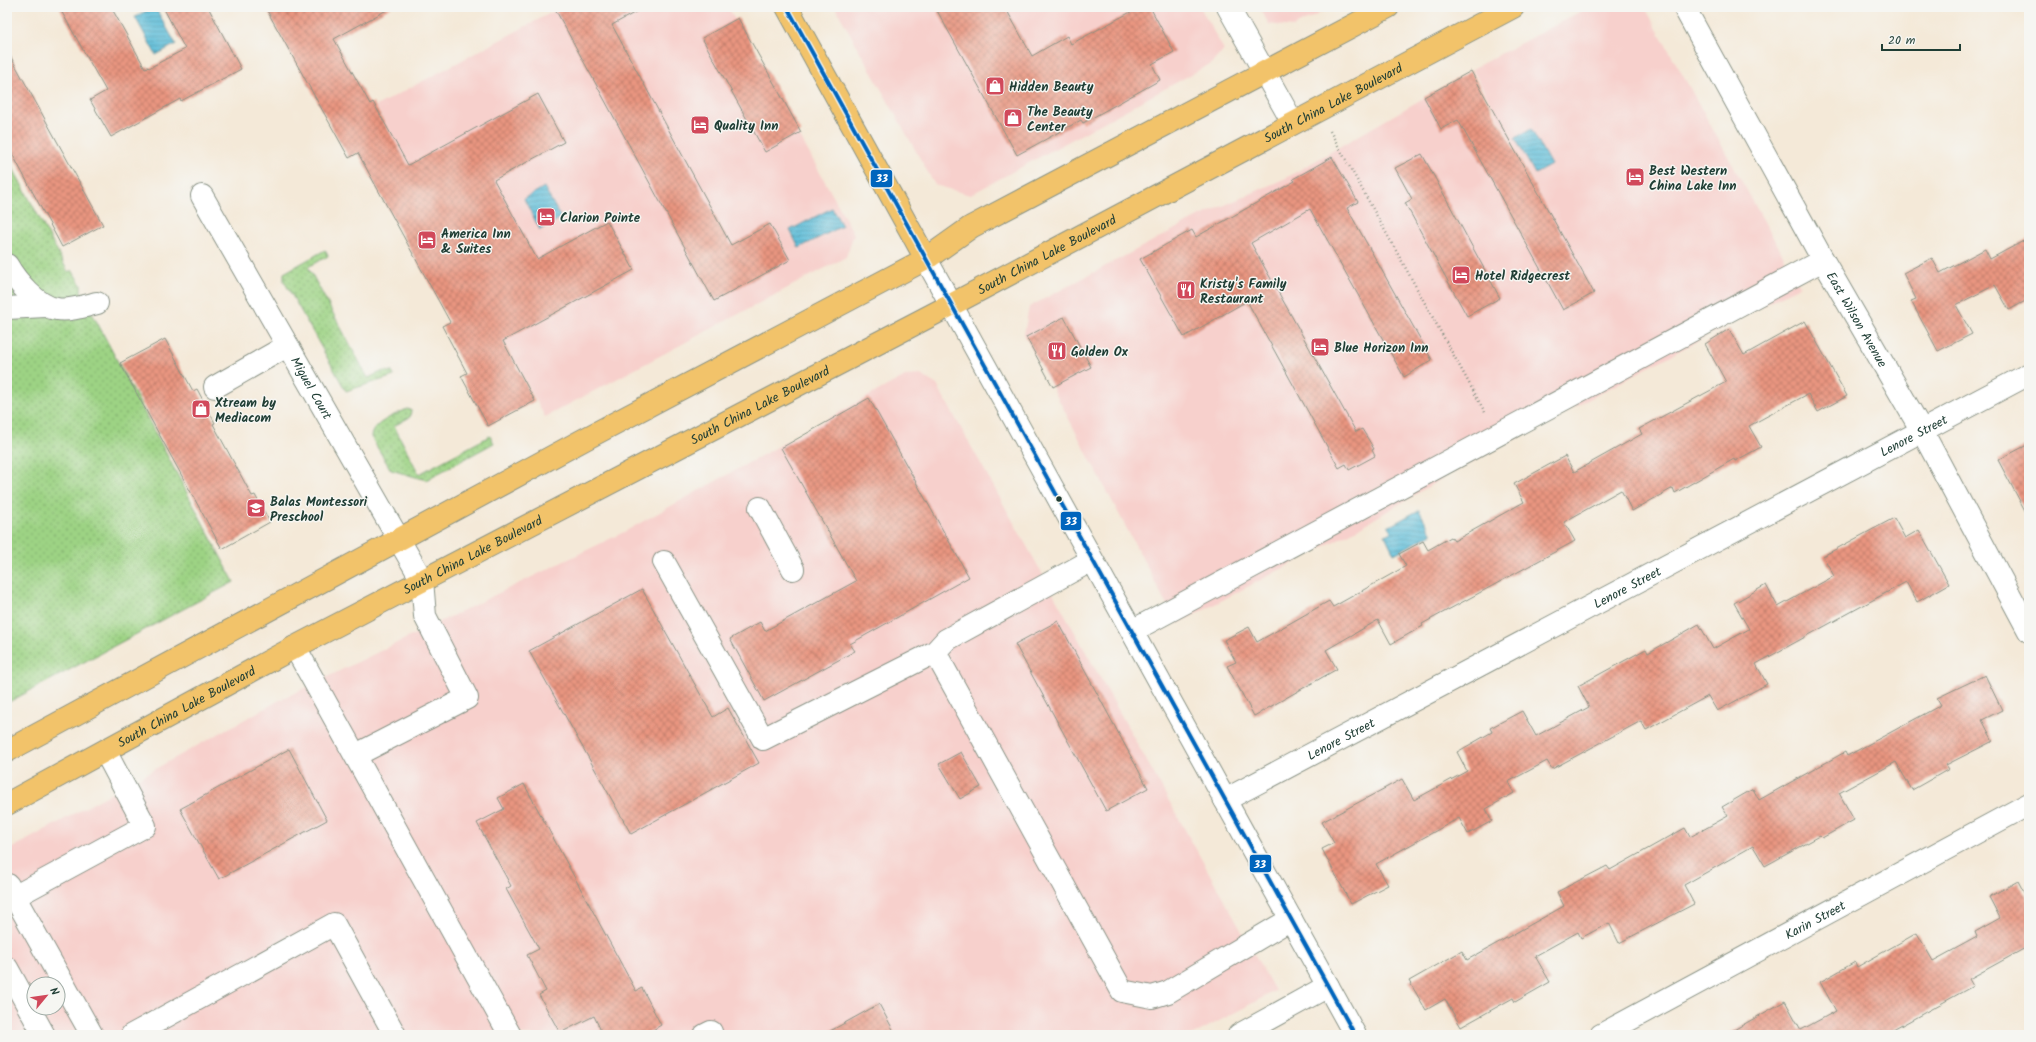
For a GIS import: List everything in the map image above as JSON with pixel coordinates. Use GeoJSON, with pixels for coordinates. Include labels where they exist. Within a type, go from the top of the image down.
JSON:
{"type":"FeatureCollection","features":[{"type":"Feature","properties":{"kind":"main road"},"geometry":{"type":"LineString","coordinates":[[787,7],[926,259]]}},
{"type":"Feature","properties":{"kind":"main road"},"geometry":{"type":"LineString","coordinates":[[7,751],[585,439],[926,259],[971,227],[1388,7]]}},
{"type":"Feature","properties":{"kind":"main road","name":"South China Lake Boulevard"},"geometry":{"type":"LineString","coordinates":[[7,804],[295,647],[951,305],[1513,7]]}},
{"type":"Feature","properties":{"kind":"street"},"geometry":{"type":"LineString","coordinates":[[1228,7],[1293,123]]}},
{"type":"Feature","properties":{"kind":"street","name":"East Wilson Avenue"},"geometry":{"type":"LineString","coordinates":[[1684,7],[1823,260],[1922,431],[2029,631]]}},
{"type":"Feature","properties":{"kind":"street","name":"Miguel Court"},"geometry":{"type":"LineString","coordinates":[[202,196],[422,580]]}},
{"type":"Feature","properties":{"kind":"street"},"geometry":{"type":"LineString","coordinates":[[926,259],[1355,1035]]}},
{"type":"Feature","properties":{"kind":"street"},"geometry":{"type":"LineString","coordinates":[[1132,631],[1498,436],[1823,260]]}},
{"type":"Feature","properties":{"kind":"street"},"geometry":{"type":"LineString","coordinates":[[7,265],[14,278],[45,306]]}},
{"type":"Feature","properties":{"kind":"street"},"geometry":{"type":"LineString","coordinates":[[7,308],[45,306],[58,310],[97,303]]}},
{"type":"Feature","properties":{"kind":"street"},"geometry":{"type":"LineString","coordinates":[[215,387],[287,346]]}},
{"type":"Feature","properties":{"kind":"street","name":"Lenore Street"},"geometry":{"type":"LineString","coordinates":[[1225,800],[2029,374]]}},
{"type":"Feature","properties":{"kind":"street"},"geometry":{"type":"LineString","coordinates":[[760,508],[793,569]]}},
{"type":"Feature","properties":{"kind":"street"},"geometry":{"type":"LineString","coordinates":[[664,562],[763,739],[935,652],[946,640],[1092,560]]}},
{"type":"Feature","properties":{"kind":"street"},"geometry":{"type":"LineString","coordinates":[[356,756],[467,698],[424,616],[422,580]]}},
{"type":"Feature","properties":{"kind":"street"},"geometry":{"type":"LineString","coordinates":[[295,647],[510,1035]]}},
{"type":"Feature","properties":{"kind":"street"},"geometry":{"type":"LineString","coordinates":[[935,652],[1122,991],[1152,997],[1168,992],[1291,919]]}},
{"type":"Feature","properties":{"kind":"street"},"geometry":{"type":"LineString","coordinates":[[92,1035],[11,890],[145,826],[105,751]]}},
{"type":"Feature","properties":{"kind":"street","name":"Karin Street"},"geometry":{"type":"LineString","coordinates":[[1601,1035],[2029,804]]}},
{"type":"Feature","properties":{"kind":"street"},"geometry":{"type":"LineString","coordinates":[[132,1035],[334,924],[395,1035]]}},
{"type":"Feature","properties":{"kind":"street"},"geometry":{"type":"LineString","coordinates":[[7,968],[44,1035]]}},
{"type":"Feature","properties":{"kind":"street"},"geometry":{"type":"LineString","coordinates":[[1239,1035],[1328,986]]}},
{"type":"Feature","properties":{"kind":"street"},"geometry":{"type":"LineString","coordinates":[[705,1035],[711,1032],[712,1035]]}},
{"type":"Feature","properties":{"kind":"path"},"geometry":{"type":"LineString","coordinates":[[1319,109],[1498,436]]}},
{"type":"Feature","properties":{"kind":"shaded area"},"geometry":{"type":"Polygon","coordinates":[[[562,7],[728,7],[854,234],[846,257],[545,417],[376,106],[562,7]]]}},
{"type":"Feature","properties":{"kind":"shaded area"},"geometry":{"type":"Polygon","coordinates":[[[835,7],[1200,7],[1224,50],[1212,63],[970,195],[935,185],[835,7]]]}},
{"type":"Feature","properties":{"kind":"shaded area"},"geometry":{"type":"Polygon","coordinates":[[[1259,7],[1332,7],[1293,27],[1269,24],[1259,7]]]}},
{"type":"Feature","properties":{"kind":"shaded area"},"geometry":{"type":"Polygon","coordinates":[[[1589,7],[1640,7],[1647,11],[1800,286],[1446,476],[1359,528],[1177,624],[1024,334],[1029,307],[1196,218],[1286,178],[1470,71],[1590,288],[1472,69],[1589,7]]]}},
{"type":"Feature","properties":{"kind":"shaded area"},"geometry":{"type":"Polygon","coordinates":[[[921,375],[937,385],[1275,991],[1193,1035],[7,1035],[7,851],[276,702],[624,532],[905,376],[921,375]]]}},
{"type":"Feature","properties":{"kind":"green space"},"geometry":{"type":"Polygon","coordinates":[[[7,157],[68,272],[72,270],[81,285],[81,292],[234,582],[7,703],[7,157]]]}},
{"type":"Feature","properties":{"kind":"green space"},"geometry":{"type":"Polygon","coordinates":[[[325,250],[328,256],[308,267],[368,378],[383,371],[392,372],[394,376],[346,391],[284,281],[284,273],[325,250]]]}},
{"type":"Feature","properties":{"kind":"green space"},"geometry":{"type":"Polygon","coordinates":[[[407,409],[411,410],[410,417],[394,426],[419,474],[490,436],[494,443],[426,480],[391,470],[371,437],[372,432],[380,424],[407,409]]]}},
{"type":"Feature","properties":{"kind":"water"},"geometry":{"type":"Polygon","coordinates":[[[155,7],[176,44],[156,55],[135,17],[155,7]]]}},
{"type":"Feature","properties":{"kind":"water"},"geometry":{"type":"Polygon","coordinates":[[[1531,129],[1551,165],[1535,174],[1515,138],[1531,129]]]}},
{"type":"Feature","properties":{"kind":"water"},"geometry":{"type":"Polygon","coordinates":[[[544,187],[561,218],[540,230],[524,199],[544,187]]]}},
{"type":"Feature","properties":{"kind":"water"},"geometry":{"type":"Polygon","coordinates":[[[832,208],[842,226],[799,248],[790,230],[832,208]]]}},
{"type":"Feature","properties":{"kind":"water"},"geometry":{"type":"Polygon","coordinates":[[[1419,510],[1432,534],[1394,554],[1385,535],[1391,532],[1388,527],[1419,510]]]}},
{"type":"Feature","properties":{"kind":"building"},"geometry":{"type":"Polygon","coordinates":[[[59,7],[111,7],[145,68],[149,68],[185,49],[163,7],[208,7],[241,69],[181,101],[180,99],[111,137],[90,100],[106,91],[59,7]]]}},
{"type":"Feature","properties":{"kind":"building"},"geometry":{"type":"Polygon","coordinates":[[[265,7],[392,7],[334,39],[370,104],[373,102],[408,165],[538,94],[564,142],[494,180],[537,259],[607,221],[634,270],[503,341],[535,401],[488,426],[461,376],[467,373],[442,326],[450,322],[358,153],[349,158],[265,7]]]}},
{"type":"Feature","properties":{"kind":"building"},"geometry":{"type":"Polygon","coordinates":[[[554,7],[645,7],[612,25],[731,245],[770,224],[790,260],[714,301],[554,7]]]}},
{"type":"Feature","properties":{"kind":"building"},"geometry":{"type":"Polygon","coordinates":[[[935,7],[1005,7],[1032,56],[1067,36],[1071,44],[1140,7],[1150,7],[1174,52],[1152,64],[1160,80],[1083,123],[1081,120],[1017,155],[935,7]]]}},
{"type":"Feature","properties":{"kind":"building"},"geometry":{"type":"Polygon","coordinates":[[[738,18],[801,132],[765,152],[702,38],[738,18]]]}},
{"type":"Feature","properties":{"kind":"building"},"geometry":{"type":"Polygon","coordinates":[[[7,50],[103,225],[62,247],[7,144],[7,50]]]}},
{"type":"Feature","properties":{"kind":"building"},"geometry":{"type":"Polygon","coordinates":[[[1471,71],[1594,293],[1563,310],[1458,120],[1441,129],[1424,97],[1471,71]]]}},
{"type":"Feature","properties":{"kind":"building","name":"Hotel Ridgecrest"},"geometry":{"type":"Polygon","coordinates":[[[1422,154],[1500,298],[1467,316],[1405,203],[1412,199],[1395,168],[1422,154]]]}},
{"type":"Feature","properties":{"kind":"building"},"geometry":{"type":"Polygon","coordinates":[[[1332,157],[1358,202],[1347,208],[1432,360],[1404,377],[1310,209],[1251,243],[1356,432],[1362,429],[1374,449],[1372,450],[1375,456],[1349,470],[1346,464],[1339,468],[1247,301],[1184,337],[1140,259],[1192,230],[1196,237],[1295,181],[1293,179],[1332,157]]]}},
{"type":"Feature","properties":{"kind":"building"},"geometry":{"type":"Polygon","coordinates":[[[2029,238],[2029,299],[2009,310],[1995,285],[1956,305],[1972,334],[1938,351],[1911,301],[1916,299],[1903,273],[1932,258],[1940,273],[1985,249],[1990,259],[2029,238]]]}},
{"type":"Feature","properties":{"kind":"building"},"geometry":{"type":"Polygon","coordinates":[[[1064,317],[1091,367],[1053,387],[1026,337],[1064,317]]]}},
{"type":"Feature","properties":{"kind":"building"},"geometry":{"type":"Polygon","coordinates":[[[1805,321],[1847,396],[1818,412],[1808,394],[1749,426],[1761,447],[1735,461],[1734,459],[1675,493],[1673,488],[1632,511],[1621,490],[1564,522],[1575,541],[1422,624],[1423,626],[1391,644],[1378,620],[1326,650],[1337,669],[1254,716],[1227,666],[1236,662],[1224,640],[1249,627],[1257,642],[1329,601],[1333,607],[1406,566],[1399,554],[1423,541],[1428,550],[1451,537],[1454,541],[1524,502],[1514,484],[1565,456],[1574,472],[1642,434],[1639,429],[1726,382],[1705,344],[1729,329],[1744,355],[1805,321]]]}},
{"type":"Feature","properties":{"kind":"building"},"geometry":{"type":"Polygon","coordinates":[[[165,339],[193,391],[197,389],[215,423],[213,424],[252,496],[255,495],[270,522],[222,549],[120,363],[165,339]]]}},
{"type":"Feature","properties":{"kind":"building"},"geometry":{"type":"Polygon","coordinates":[[[869,398],[969,577],[850,644],[855,651],[764,701],[730,639],[760,622],[765,631],[856,581],[781,448],[869,398]]]}},
{"type":"Feature","properties":{"kind":"building"},"geometry":{"type":"Polygon","coordinates":[[[2029,444],[2029,518],[1998,460],[2029,444]]]}},
{"type":"Feature","properties":{"kind":"building"},"geometry":{"type":"Polygon","coordinates":[[[1894,518],[1905,538],[1919,530],[1949,584],[1917,602],[1906,582],[1827,625],[1756,664],[1767,684],[1717,711],[1708,696],[1646,730],[1641,721],[1552,769],[1547,761],[1508,782],[1514,793],[1486,809],[1492,821],[1468,834],[1459,818],[1376,864],[1388,885],[1351,904],[1322,849],[1334,843],[1322,822],[1402,779],[1414,800],[1467,771],[1457,752],[1492,732],[1490,728],[1522,711],[1536,736],[1589,707],[1578,686],[1646,649],[1648,653],[1699,624],[1713,649],[1749,629],[1734,603],[1766,585],[1778,607],[1834,576],[1823,556],[1894,518]]]}},
{"type":"Feature","properties":{"kind":"building"},"geometry":{"type":"Polygon","coordinates":[[[642,589],[713,717],[728,708],[759,763],[631,834],[529,651],[642,589]]]}},
{"type":"Feature","properties":{"kind":"building"},"geometry":{"type":"Polygon","coordinates":[[[1058,621],[1148,788],[1106,811],[1015,644],[1058,621]]]}},
{"type":"Feature","properties":{"kind":"building"},"geometry":{"type":"Polygon","coordinates":[[[1985,675],[2002,710],[1982,720],[1993,741],[1946,765],[1949,769],[1912,790],[1896,762],[1839,793],[1854,820],[1822,838],[1820,836],[1765,866],[1753,846],[1684,885],[1694,904],[1619,943],[1609,923],[1581,938],[1578,932],[1535,956],[1550,982],[1515,1002],[1513,998],[1461,1027],[1445,999],[1426,1010],[1409,981],[1462,951],[1467,960],[1564,906],[1557,892],[1607,866],[1610,870],[1685,828],[1690,837],[1728,816],[1722,807],[1753,789],[1759,800],[1845,752],[1847,756],[1941,705],[1937,698],[1985,675]]]}},
{"type":"Feature","properties":{"kind":"building"},"geometry":{"type":"Polygon","coordinates":[[[289,749],[327,820],[219,879],[180,809],[289,749]]]}},
{"type":"Feature","properties":{"kind":"building"},"geometry":{"type":"Polygon","coordinates":[[[961,752],[981,787],[960,799],[939,764],[961,752]]]}},
{"type":"Feature","properties":{"kind":"building"},"geometry":{"type":"Polygon","coordinates":[[[524,784],[636,991],[642,988],[661,1025],[645,1035],[603,1035],[594,1016],[560,1033],[539,995],[546,991],[527,955],[539,949],[506,889],[511,886],[477,823],[504,809],[498,798],[524,784]]]}},
{"type":"Feature","properties":{"kind":"building"},"geometry":{"type":"Polygon","coordinates":[[[2018,881],[2029,902],[2029,946],[1969,979],[1973,986],[1884,1035],[1725,1035],[1785,1001],[1801,1030],[1836,1011],[1820,982],[1855,962],[1857,967],[1917,933],[1933,961],[1977,937],[1975,932],[2000,918],[1989,897],[2018,881]]]}},
{"type":"Feature","properties":{"kind":"building"},"geometry":{"type":"Polygon","coordinates":[[[879,1004],[896,1035],[823,1035],[879,1004]]]}},
{"type":"Feature","properties":{"kind":"transit line","name":"33"},"geometry":{"type":"LineString","coordinates":[[787,7],[1355,1035]]}},
{"type":"Feature","properties":{"kind":"place","name":"Hidden Beauty"},"geometry":{"type":"Point","coordinates":[995,86]}},
{"type":"Feature","properties":{"kind":"place","name":"The Beauty Center"},"geometry":{"type":"Point","coordinates":[1013,118]}},
{"type":"Feature","properties":{"kind":"place","name":"Quality Inn"},"geometry":{"type":"Point","coordinates":[700,125]}},
{"type":"Feature","properties":{"kind":"place","name":"Best Western China Lake Inn"},"geometry":{"type":"Point","coordinates":[1635,177]}},
{"type":"Feature","properties":{"kind":"place","name":"Clarion Pointe"},"geometry":{"type":"Point","coordinates":[546,217]}},
{"type":"Feature","properties":{"kind":"place","name":"America Inn & Suites"},"geometry":{"type":"Point","coordinates":[427,240]}},
{"type":"Feature","properties":{"kind":"place","name":"Hotel Ridgecrest"},"geometry":{"type":"Point","coordinates":[1461,275]}},
{"type":"Feature","properties":{"kind":"place","name":"Kristy's Family Restaurant"},"geometry":{"type":"Point","coordinates":[1186,290]}},
{"type":"Feature","properties":{"kind":"place","name":"Blue Horizon Inn"},"geometry":{"type":"Point","coordinates":[1320,347]}},
{"type":"Feature","properties":{"kind":"place","name":"Golden Ox"},"geometry":{"type":"Point","coordinates":[1057,351]}},
{"type":"Feature","properties":{"kind":"place","name":"Xtream by Mediacom"},"geometry":{"type":"Point","coordinates":[201,409]}},
{"type":"Feature","properties":{"kind":"place","name":"Balas Montessori Preschool"},"geometry":{"type":"Point","coordinates":[256,508]}}]}
